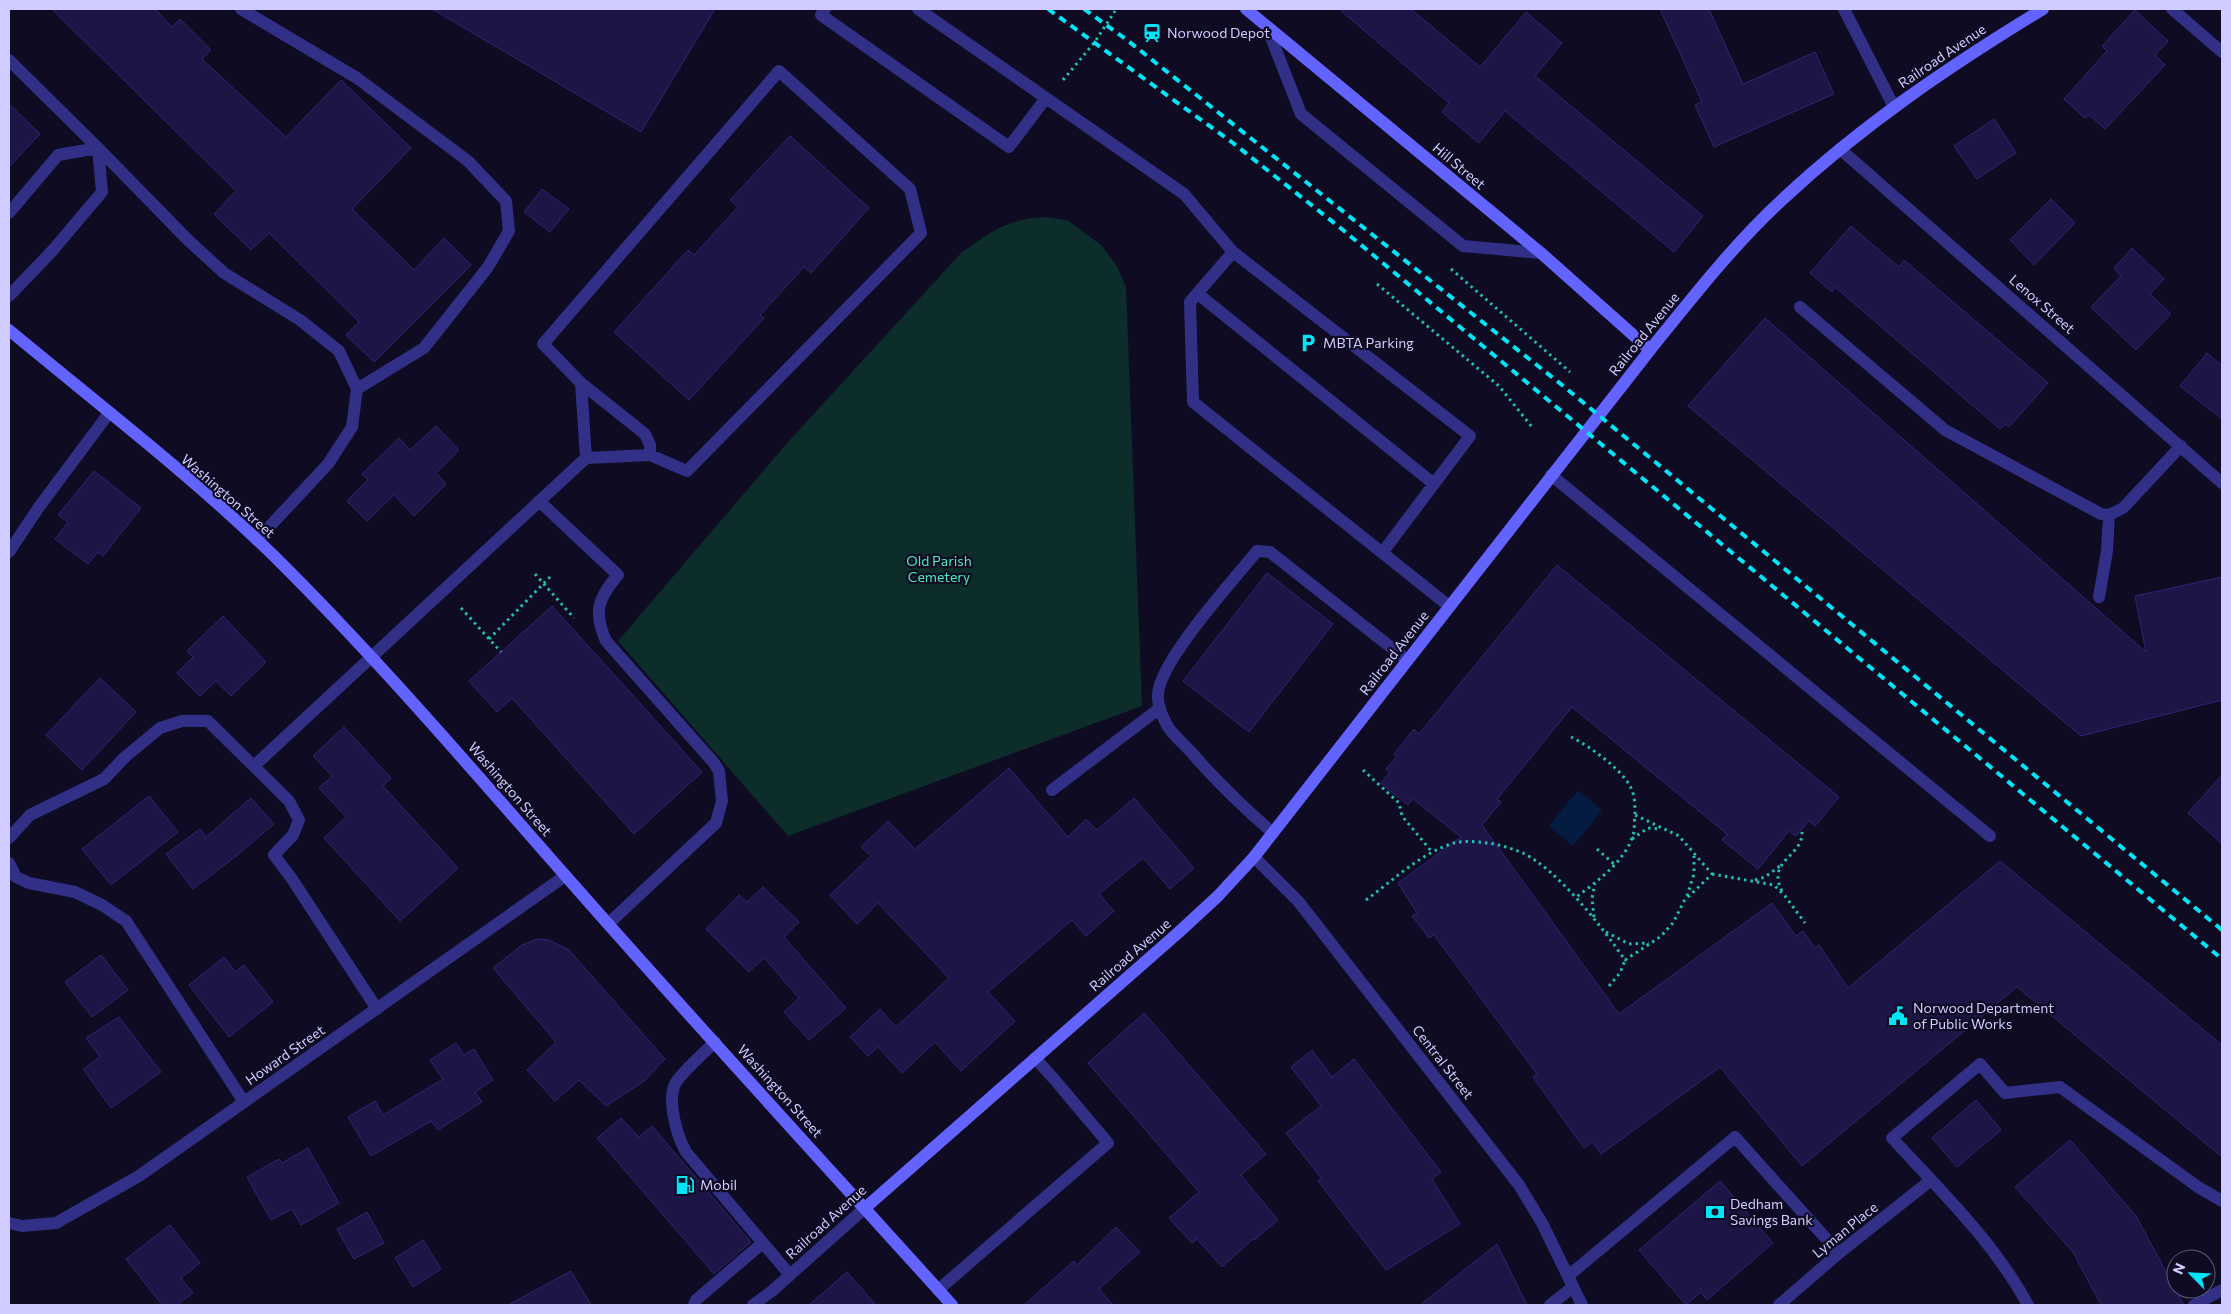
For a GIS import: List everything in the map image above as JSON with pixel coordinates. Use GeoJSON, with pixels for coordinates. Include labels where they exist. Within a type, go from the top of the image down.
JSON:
{"type":"FeatureCollection","features":[{"type":"Feature","properties":{"kind":"street"},"geometry":{"type":"LineString","coordinates":[[241,9],[357,78],[468,161],[506,201],[509,231],[488,267],[430,341],[424,348],[357,389]]}},
{"type":"Feature","properties":{"kind":"street"},"geometry":{"type":"LineString","coordinates":[[825,9],[821,15],[1010,147],[1046,98]]}},
{"type":"Feature","properties":{"kind":"street"},"geometry":{"type":"LineString","coordinates":[[918,9],[1184,194],[1233,252],[1470,436],[1382,553]]}},
{"type":"Feature","properties":{"kind":"street","name":"Hill Street"},"geometry":{"type":"LineString","coordinates":[[1246,9],[1541,253],[1650,350]]}},
{"type":"Feature","properties":{"kind":"street"},"geometry":{"type":"LineString","coordinates":[[1844,9],[1894,107]]}},
{"type":"Feature","properties":{"kind":"street","name":"Railroad Avenue"},"geometry":{"type":"LineString","coordinates":[[753,1305],[790,1275],[1218,896],[1273,833],[1650,350],[1702,287],[1781,200],[1840,149],[1894,107],[1960,60],[2042,9]]}},
{"type":"Feature","properties":{"kind":"street"},"geometry":{"type":"LineString","coordinates":[[2172,9],[2222,52]]}},
{"type":"Feature","properties":{"kind":"street"},"geometry":{"type":"LineString","coordinates":[[1267,27],[1301,114],[1463,246],[1541,253]]}},
{"type":"Feature","properties":{"kind":"street"},"geometry":{"type":"LineString","coordinates":[[9,60],[188,240],[224,273],[300,320],[338,351],[357,389],[352,427],[328,464],[257,540]]}},
{"type":"Feature","properties":{"kind":"street"},"geometry":{"type":"LineString","coordinates":[[254,766],[371,655],[586,458],[650,455],[687,471],[921,234],[910,189],[779,71],[543,344],[581,383],[645,434],[650,445],[650,455]]}},
{"type":"Feature","properties":{"kind":"street"},"geometry":{"type":"LineString","coordinates":[[9,213],[58,155],[98,148]]}},
{"type":"Feature","properties":{"kind":"street"},"geometry":{"type":"LineString","coordinates":[[9,296],[53,250],[102,192],[98,148]]}},
{"type":"Feature","properties":{"kind":"street","name":"Lenox Street"},"geometry":{"type":"LineString","coordinates":[[1840,149],[2181,446],[2222,484]]}},
{"type":"Feature","properties":{"kind":"street"},"geometry":{"type":"LineString","coordinates":[[1233,252],[1190,302],[1193,402],[1450,606]]}},
{"type":"Feature","properties":{"kind":"street"},"geometry":{"type":"LineString","coordinates":[[1198,294],[1434,484]]}},
{"type":"Feature","properties":{"kind":"street"},"geometry":{"type":"LineString","coordinates":[[1800,306],[1945,430],[2096,511],[2109,515],[2123,508],[2181,446]]}},
{"type":"Feature","properties":{"kind":"street","name":"Washington Street"},"geometry":{"type":"LineString","coordinates":[[9,330],[214,501],[257,540],[371,655],[565,876],[952,1305]]}},
{"type":"Feature","properties":{"kind":"street"},"geometry":{"type":"LineString","coordinates":[[581,383],[586,458]]}},
{"type":"Feature","properties":{"kind":"street"},"geometry":{"type":"LineString","coordinates":[[9,552],[39,507],[109,413]]}},
{"type":"Feature","properties":{"kind":"street"},"geometry":{"type":"LineString","coordinates":[[1551,475],[1990,836]]}},
{"type":"Feature","properties":{"kind":"street"},"geometry":{"type":"LineString","coordinates":[[539,501],[618,575],[604,593],[599,608],[600,627],[606,640],[719,771],[722,801],[716,824],[608,924]]}},
{"type":"Feature","properties":{"kind":"street"},"geometry":{"type":"LineString","coordinates":[[2099,598],[2107,551],[2109,515]]}},
{"type":"Feature","properties":{"kind":"street"},"geometry":{"type":"LineString","coordinates":[[1273,833],[1251,815],[1203,766],[1168,726],[1160,708],[1158,694],[1173,656],[1257,551],[1270,552],[1407,660]]}},
{"type":"Feature","properties":{"kind":"street"},"geometry":{"type":"LineString","coordinates":[[1052,790],[1160,708]]}},
{"type":"Feature","properties":{"kind":"street"},"geometry":{"type":"LineString","coordinates":[[9,838],[30,815],[104,779],[125,757],[160,728],[182,721],[208,721],[289,800],[299,820],[293,835],[274,855],[292,879],[377,1009]]}},
{"type":"Feature","properties":{"kind":"street","name":"Central Street"},"geometry":{"type":"LineString","coordinates":[[1254,857],[1298,901],[1495,1152],[1519,1185],[1542,1222],[1582,1305]]}},
{"type":"Feature","properties":{"kind":"street"},"geometry":{"type":"LineString","coordinates":[[9,864],[16,877],[29,883],[74,892],[102,905],[126,921],[244,1102]]}},
{"type":"Feature","properties":{"kind":"street","name":"Howard Street"},"geometry":{"type":"LineString","coordinates":[[9,1223],[22,1226],[56,1223],[140,1176],[565,876]]}},
{"type":"Feature","properties":{"kind":"street"},"geometry":{"type":"LineString","coordinates":[[715,1042],[675,1083],[672,1097],[676,1131],[686,1152],[790,1275]]}},
{"type":"Feature","properties":{"kind":"street"},"geometry":{"type":"LineString","coordinates":[[938,1290],[1108,1144],[1035,1058]]}},
{"type":"Feature","properties":{"kind":"street"},"geometry":{"type":"LineString","coordinates":[[2028,1305],[2013,1277],[1972,1225],[1892,1138],[1980,1064],[2005,1093],[2060,1086],[2198,1187],[2222,1201]]}},
{"type":"Feature","properties":{"kind":"street"},"geometry":{"type":"LineString","coordinates":[[1550,1305],[1570,1282],[1735,1137],[1839,1253]]}},
{"type":"Feature","properties":{"kind":"street","name":"Lyman Place"},"geometry":{"type":"LineString","coordinates":[[1779,1305],[1839,1253],[1931,1180]]}},
{"type":"Feature","properties":{"kind":"street"},"geometry":{"type":"LineString","coordinates":[[694,1305],[696,1300],[764,1244]]}},
{"type":"Feature","properties":{"kind":"street"},"geometry":{"type":"LineString","coordinates":[[2194,1305],[2222,1290]]}},
{"type":"Feature","properties":{"kind":"path"},"geometry":{"type":"LineString","coordinates":[[1046,98],[1094,43],[1116,11]]}},
{"type":"Feature","properties":{"kind":"path"},"geometry":{"type":"LineString","coordinates":[[1444,263],[1570,372]]}},
{"type":"Feature","properties":{"kind":"path"},"geometry":{"type":"LineString","coordinates":[[1377,284],[1499,386],[1532,427]]}},
{"type":"Feature","properties":{"kind":"path"},"geometry":{"type":"LineString","coordinates":[[535,574],[575,619]]}},
{"type":"Feature","properties":{"kind":"path"},"geometry":{"type":"LineString","coordinates":[[489,639],[552,575]]}},
{"type":"Feature","properties":{"kind":"path"},"geometry":{"type":"LineString","coordinates":[[444,589],[501,652]]}},
{"type":"Feature","properties":{"kind":"path"},"geometry":{"type":"LineString","coordinates":[[1571,737],[1589,748],[1615,769],[1629,784],[1635,802],[1634,834],[1630,845],[1595,883],[1575,898]]}},
{"type":"Feature","properties":{"kind":"path"},"geometry":{"type":"LineString","coordinates":[[1363,770],[1399,803],[1402,816],[1432,852]]}},
{"type":"Feature","properties":{"kind":"path"},"geometry":{"type":"LineString","coordinates":[[1635,815],[1679,836],[1712,874],[1774,885],[1784,894]]}},
{"type":"Feature","properties":{"kind":"path"},"geometry":{"type":"LineString","coordinates":[[1631,839],[1648,828],[1661,829]]}},
{"type":"Feature","properties":{"kind":"path"},"geometry":{"type":"LineString","coordinates":[[1754,880],[1766,877],[1780,866],[1799,843],[1802,832]]}},
{"type":"Feature","properties":{"kind":"path"},"geometry":{"type":"LineString","coordinates":[[1366,900],[1432,852],[1450,844],[1465,841],[1495,843],[1524,854],[1551,874],[1595,920],[1626,960]]}},
{"type":"Feature","properties":{"kind":"path"},"geometry":{"type":"LineString","coordinates":[[1596,849],[1614,864]]}},
{"type":"Feature","properties":{"kind":"path"},"geometry":{"type":"LineString","coordinates":[[1609,986],[1620,973],[1626,960],[1652,942],[1673,923],[1694,874],[1694,854]]}},
{"type":"Feature","properties":{"kind":"path"},"geometry":{"type":"LineString","coordinates":[[1780,866],[1777,874],[1778,883],[1805,923]]}},
{"type":"Feature","properties":{"kind":"path"},"geometry":{"type":"LineString","coordinates":[[1684,901],[1712,874]]}},
{"type":"Feature","properties":{"kind":"path"},"geometry":{"type":"LineString","coordinates":[[1595,883],[1592,898],[1595,920]]}},
{"type":"Feature","properties":{"kind":"path"},"geometry":{"type":"LineString","coordinates":[[1602,929],[1618,940],[1629,944],[1642,945],[1652,942]]}},
{"type":"Feature","properties":{"kind":"green space","name":"Old Parish Cemetery"},"geometry":{"type":"Polygon","coordinates":[[[1043,217],[1067,220],[1101,245],[1117,266],[1126,287],[1142,706],[788,836],[618,641],[788,442],[962,252],[991,232],[1009,224],[1043,217]]]}},
{"type":"Feature","properties":{"kind":"water"},"geometry":{"type":"Polygon","coordinates":[[[1578,790],[1602,810],[1573,846],[1549,826],[1578,790]]]}},
{"type":"Feature","properties":{"kind":"building"},"geometry":{"type":"Polygon","coordinates":[[[52,9],[155,9],[172,27],[180,19],[211,50],[202,59],[286,137],[341,80],[411,148],[352,209],[414,270],[444,238],[471,265],[374,362],[346,335],[359,322],[269,233],[251,250],[214,214],[236,191],[52,9]]]}},
{"type":"Feature","properties":{"kind":"building"},"geometry":{"type":"Polygon","coordinates":[[[432,9],[715,9],[641,132],[432,9]]]}},
{"type":"Feature","properties":{"kind":"building"},"geometry":{"type":"Polygon","coordinates":[[[1339,9],[1411,9],[1480,67],[1526,12],[1562,43],[1535,76],[1703,216],[1674,252],[1505,111],[1479,143],[1442,112],[1449,103],[1339,9]]]}},
{"type":"Feature","properties":{"kind":"building"},"geometry":{"type":"Polygon","coordinates":[[[1660,9],[1709,9],[1743,84],[1815,52],[1834,94],[1714,147],[1695,105],[1702,102],[1660,9]]]}},
{"type":"Feature","properties":{"kind":"building"},"geometry":{"type":"Polygon","coordinates":[[[2135,10],[2168,41],[2155,55],[2165,65],[2105,129],[2089,115],[2085,118],[2064,99],[2107,51],[2102,46],[2135,10]]]}},
{"type":"Feature","properties":{"kind":"building"},"geometry":{"type":"Polygon","coordinates":[[[9,104],[40,134],[9,167],[9,104]]]}},
{"type":"Feature","properties":{"kind":"building"},"geometry":{"type":"Polygon","coordinates":[[[1994,119],[2016,153],[1977,179],[1954,146],[1994,119]]]}},
{"type":"Feature","properties":{"kind":"building"},"geometry":{"type":"Polygon","coordinates":[[[790,136],[869,208],[811,273],[804,267],[760,315],[764,318],[689,400],[614,332],[688,250],[694,255],[738,207],[730,200],[790,136]]]}},
{"type":"Feature","properties":{"kind":"building"},"geometry":{"type":"Polygon","coordinates":[[[542,189],[569,209],[550,232],[524,212],[542,189]]]}},
{"type":"Feature","properties":{"kind":"building"},"geometry":{"type":"Polygon","coordinates":[[[2051,199],[2075,223],[2034,265],[2010,240],[2051,199]]]}},
{"type":"Feature","properties":{"kind":"building"},"geometry":{"type":"Polygon","coordinates":[[[1851,226],[1899,267],[1904,260],[2048,383],[2009,427],[2005,424],[2000,429],[1835,287],[1832,292],[1810,273],[1851,226]]]}},
{"type":"Feature","properties":{"kind":"building"},"geometry":{"type":"Polygon","coordinates":[[[2132,248],[2164,279],[2150,294],[2171,314],[2136,350],[2091,307],[2121,276],[2114,268],[2132,248]]]}},
{"type":"Feature","properties":{"kind":"building"},"geometry":{"type":"Polygon","coordinates":[[[1765,318],[2146,652],[2135,596],[2222,577],[2222,700],[2081,736],[1688,406],[1765,318]]]}},
{"type":"Feature","properties":{"kind":"building"},"geometry":{"type":"Polygon","coordinates":[[[2207,353],[2222,366],[2222,419],[2180,386],[2207,353]]]}},
{"type":"Feature","properties":{"kind":"building"},"geometry":{"type":"Polygon","coordinates":[[[436,426],[459,450],[436,473],[446,484],[414,516],[394,495],[367,521],[347,501],[368,480],[362,474],[399,438],[410,450],[436,426]]]}},
{"type":"Feature","properties":{"kind":"building"},"geometry":{"type":"Polygon","coordinates":[[[94,471],[141,508],[103,556],[98,552],[88,564],[55,539],[68,522],[58,515],[94,471]]]}},
{"type":"Feature","properties":{"kind":"building"},"geometry":{"type":"Polygon","coordinates":[[[1557,565],[1839,797],[1815,826],[1809,821],[1796,836],[1789,831],[1758,869],[1722,840],[1727,834],[1572,707],[1497,799],[1501,802],[1482,825],[1619,1014],[1772,903],[1796,936],[1803,931],[1815,948],[1819,945],[1848,988],[2000,861],[2222,1045],[2222,1157],[2017,987],[1802,1166],[1720,1067],[1601,1154],[1593,1142],[1584,1148],[1533,1077],[1537,1074],[1434,935],[1429,938],[1412,916],[1417,913],[1398,883],[1461,837],[1413,799],[1408,805],[1381,783],[1390,772],[1386,769],[1397,756],[1394,754],[1414,729],[1419,734],[1557,565]]]}},
{"type":"Feature","properties":{"kind":"building"},"geometry":{"type":"Polygon","coordinates":[[[1267,573],[1333,624],[1249,732],[1183,681],[1267,573]]]}},
{"type":"Feature","properties":{"kind":"building"},"geometry":{"type":"Polygon","coordinates":[[[552,606],[702,772],[634,834],[512,698],[497,712],[469,681],[552,606]]]}},
{"type":"Feature","properties":{"kind":"building"},"geometry":{"type":"Polygon","coordinates":[[[223,616],[266,662],[231,696],[216,681],[200,696],[177,673],[193,657],[187,651],[223,616]]]}},
{"type":"Feature","properties":{"kind":"building"},"geometry":{"type":"Polygon","coordinates":[[[100,678],[136,712],[82,770],[46,735],[100,678]]]}},
{"type":"Feature","properties":{"kind":"building"},"geometry":{"type":"Polygon","coordinates":[[[344,727],[391,778],[383,786],[458,868],[400,921],[324,838],[346,817],[319,788],[332,776],[313,756],[344,727]]]}},
{"type":"Feature","properties":{"kind":"building"},"geometry":{"type":"Polygon","coordinates":[[[1009,768],[1068,837],[1086,819],[1097,830],[1134,798],[1194,868],[1170,889],[1143,858],[1099,894],[1114,911],[1086,936],[1072,920],[988,992],[1015,1021],[961,1071],[935,1042],[902,1073],[878,1047],[868,1056],[850,1037],[880,1009],[896,1027],[949,978],[878,903],[857,924],[830,895],[871,856],[861,847],[888,821],[915,849],[1009,768]]]}},
{"type":"Feature","properties":{"kind":"building"},"geometry":{"type":"Polygon","coordinates":[[[2222,775],[2222,844],[2188,813],[2222,775]]]}},
{"type":"Feature","properties":{"kind":"building"},"geometry":{"type":"Polygon","coordinates":[[[149,796],[178,832],[111,885],[82,849],[149,796]]]}},
{"type":"Feature","properties":{"kind":"building"},"geometry":{"type":"Polygon","coordinates":[[[251,798],[274,824],[193,889],[166,854],[200,829],[206,837],[251,798]]]}},
{"type":"Feature","properties":{"kind":"building"},"geometry":{"type":"Polygon","coordinates":[[[763,887],[799,922],[784,937],[846,1008],[809,1040],[784,1012],[799,998],[764,958],[749,972],[706,929],[739,895],[747,902],[763,887]]]}},
{"type":"Feature","properties":{"kind":"building"},"geometry":{"type":"Polygon","coordinates":[[[538,939],[549,940],[569,950],[665,1059],[643,1082],[606,1106],[579,1080],[555,1101],[527,1070],[556,1042],[493,968],[522,945],[538,939]]]}},
{"type":"Feature","properties":{"kind":"building"},"geometry":{"type":"Polygon","coordinates":[[[101,955],[128,990],[92,1017],[65,982],[101,955]]]}},
{"type":"Feature","properties":{"kind":"building"},"geometry":{"type":"Polygon","coordinates":[[[224,957],[235,972],[244,965],[273,1002],[229,1037],[189,985],[224,957]]]}},
{"type":"Feature","properties":{"kind":"building"},"geometry":{"type":"Polygon","coordinates":[[[1144,1013],[1266,1154],[1241,1175],[1278,1220],[1253,1239],[1222,1267],[1197,1239],[1192,1243],[1169,1218],[1199,1192],[1088,1063],[1144,1013]]]}},
{"type":"Feature","properties":{"kind":"building"},"geometry":{"type":"Polygon","coordinates":[[[119,1017],[161,1072],[111,1108],[83,1069],[100,1057],[86,1038],[119,1017]]]}},
{"type":"Feature","properties":{"kind":"building"},"geometry":{"type":"Polygon","coordinates":[[[456,1043],[464,1055],[474,1049],[493,1080],[475,1092],[482,1102],[438,1130],[431,1121],[371,1156],[348,1117],[375,1101],[383,1115],[443,1079],[430,1060],[456,1043]]]}},
{"type":"Feature","properties":{"kind":"building"},"geometry":{"type":"Polygon","coordinates":[[[1312,1050],[1332,1077],[1354,1059],[1441,1172],[1432,1179],[1460,1224],[1386,1270],[1318,1181],[1321,1178],[1286,1133],[1321,1106],[1291,1067],[1312,1050]]]}},
{"type":"Feature","properties":{"kind":"building"},"geometry":{"type":"Polygon","coordinates":[[[1976,1100],[2001,1130],[1957,1167],[1932,1138],[1976,1100]]]}},
{"type":"Feature","properties":{"kind":"building"},"geometry":{"type":"Polygon","coordinates":[[[621,1118],[639,1137],[652,1126],[751,1242],[714,1274],[597,1138],[621,1118]]]}},
{"type":"Feature","properties":{"kind":"building"},"geometry":{"type":"Polygon","coordinates":[[[2070,1140],[2136,1216],[2166,1272],[2166,1299],[2181,1299],[2184,1305],[2101,1305],[2073,1252],[2015,1187],[2070,1140]]]}},
{"type":"Feature","properties":{"kind":"building"},"geometry":{"type":"Polygon","coordinates":[[[308,1148],[339,1203],[301,1225],[292,1209],[271,1220],[247,1177],[279,1159],[282,1163],[308,1148]]]}},
{"type":"Feature","properties":{"kind":"building","name":"Dedham Savings Bank"},"geometry":{"type":"Polygon","coordinates":[[[1720,1181],[1773,1243],[1707,1300],[1701,1292],[1686,1305],[1639,1250],[1720,1181]]]}},
{"type":"Feature","properties":{"kind":"building"},"geometry":{"type":"Polygon","coordinates":[[[367,1212],[384,1243],[354,1259],[337,1229],[367,1212]]]}},
{"type":"Feature","properties":{"kind":"building"},"geometry":{"type":"Polygon","coordinates":[[[170,1225],[200,1263],[181,1278],[193,1293],[177,1305],[162,1305],[126,1259],[170,1225]]]}},
{"type":"Feature","properties":{"kind":"building"},"geometry":{"type":"Polygon","coordinates":[[[1116,1227],[1140,1252],[1099,1289],[1113,1305],[1024,1305],[1074,1261],[1077,1265],[1116,1227]]]}},
{"type":"Feature","properties":{"kind":"building"},"geometry":{"type":"Polygon","coordinates":[[[423,1240],[441,1269],[413,1287],[395,1258],[423,1240]]]}},
{"type":"Feature","properties":{"kind":"building"},"geometry":{"type":"Polygon","coordinates":[[[1497,1244],[1527,1305],[1420,1305],[1497,1244]]]}},
{"type":"Feature","properties":{"kind":"building"},"geometry":{"type":"Polygon","coordinates":[[[571,1271],[591,1305],[508,1305],[571,1271]]]}},
{"type":"Feature","properties":{"kind":"building"},"geometry":{"type":"Polygon","coordinates":[[[847,1272],[876,1305],[809,1305],[847,1272]]]}},
{"type":"Feature","properties":{"kind":"railway"},"geometry":{"type":"LineString","coordinates":[[1048,9],[1233,143],[1343,230],[2222,959]]}},
{"type":"Feature","properties":{"kind":"railway"},"geometry":{"type":"LineString","coordinates":[[1084,9],[1127,40],[1562,385],[2222,930]]}},
{"type":"Feature","properties":{"kind":"place","name":"Norwood Depot"},"geometry":{"type":"Point","coordinates":[1152,33]}},
{"type":"Feature","properties":{"kind":"place","name":"MBTA Parking"},"geometry":{"type":"Point","coordinates":[1308,343]}},
{"type":"Feature","properties":{"kind":"place","name":"Norwood Department of Public Works"},"geometry":{"type":"Point","coordinates":[1898,1016]}},
{"type":"Feature","properties":{"kind":"place","name":"Mobil"},"geometry":{"type":"Point","coordinates":[685,1185]}},
{"type":"Feature","properties":{"kind":"place","name":"Dedham Savings Bank"},"geometry":{"type":"Point","coordinates":[1715,1212]}}]}
